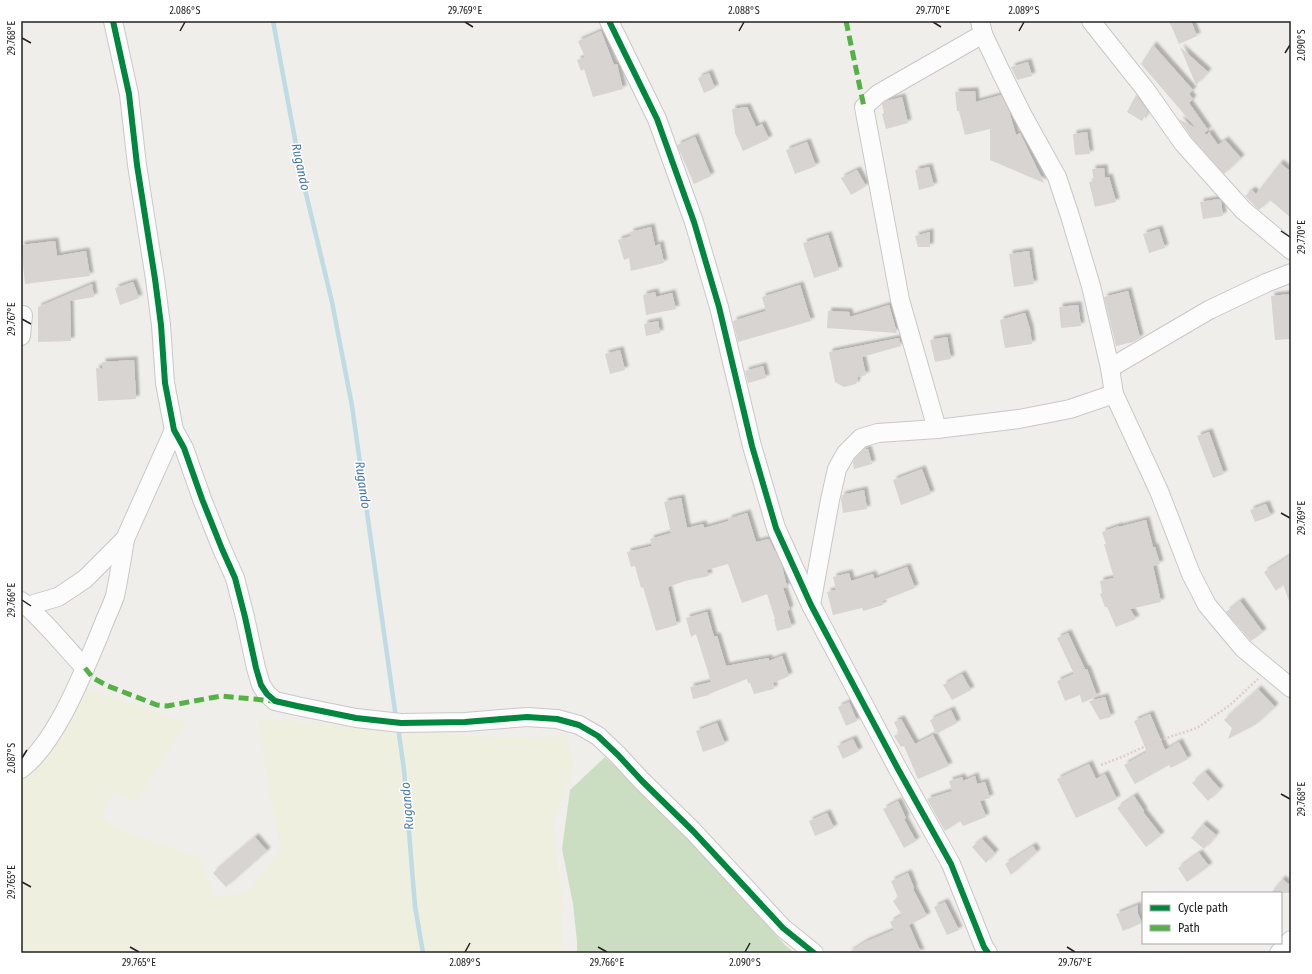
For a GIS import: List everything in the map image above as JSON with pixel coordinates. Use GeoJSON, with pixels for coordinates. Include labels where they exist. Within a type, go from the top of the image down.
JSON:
{"type":"FeatureCollection","features":[{"type":"Feature","properties":{"kind":"street"},"geometry":{"type":"LineString","coordinates":[[113,21],[129,94],[137,165],[157,294],[165,383],[174,430],[184,448],[202,499],[238,588],[261,685],[274,701],[356,718],[401,723],[465,722],[527,717],[557,719],[579,725],[598,736],[618,755],[693,831],[783,928],[814,953]]}},
{"type":"Feature","properties":{"kind":"street"},"geometry":{"type":"LineString","coordinates":[[609,21],[657,119],[710,271],[752,446],[776,528],[811,605],[898,769],[951,864],[984,947],[988,953]]}},
{"type":"Feature","properties":{"kind":"street"},"geometry":{"type":"LineString","coordinates":[[1091,21],[1145,89],[1183,143],[1243,210],[1291,250]]}},
{"type":"Feature","properties":{"kind":"street"},"geometry":{"type":"LineString","coordinates":[[936,429],[900,300],[864,107],[878,94],[982,28],[1022,114],[1056,177],[1070,216],[1091,286],[1110,368],[1114,394],[1159,491],[1191,574],[1207,605],[1243,648],[1291,688]]}},
{"type":"Feature","properties":{"kind":"street"},"geometry":{"type":"LineString","coordinates":[[1110,368],[1209,310],[1291,273]]}},
{"type":"Feature","properties":{"kind":"street"},"geometry":{"type":"LineString","coordinates":[[21,336],[23,315]]}},
{"type":"Feature","properties":{"kind":"street"},"geometry":{"type":"LineString","coordinates":[[811,605],[837,469],[846,453],[861,438],[878,433],[936,429],[1019,419],[1070,410],[1114,394]]}},
{"type":"Feature","properties":{"kind":"street"},"geometry":{"type":"LineString","coordinates":[[21,769],[39,751],[54,728],[66,708],[85,668],[114,597],[125,539],[174,430]]}},
{"type":"Feature","properties":{"kind":"street"},"geometry":{"type":"LineString","coordinates":[[24,604],[58,597],[85,579],[125,539]]}},
{"type":"Feature","properties":{"kind":"street"},"geometry":{"type":"LineString","coordinates":[[24,604],[85,668]]}},
{"type":"Feature","properties":{"kind":"street"},"geometry":{"type":"LineString","coordinates":[[1279,953],[1291,940]]}},
{"type":"Feature","properties":{"kind":"path"},"geometry":{"type":"LineString","coordinates":[[1101,766],[1157,741],[1197,728],[1230,705],[1269,670]]}},
{"type":"Feature","properties":{"kind":"green space"},"geometry":{"type":"Polygon","coordinates":[[[90,689],[186,723],[135,803],[114,791],[101,817],[118,829],[200,858],[215,898],[249,891],[280,850],[257,718],[506,738],[567,736],[575,767],[553,822],[563,907],[561,953],[21,953],[21,774],[52,748],[90,689]]]}},
{"type":"Feature","properties":{"kind":"green space"},"geometry":{"type":"Polygon","coordinates":[[[605,757],[686,831],[724,877],[785,945],[795,953],[577,953],[573,904],[562,849],[570,790],[605,757]]]}},
{"type":"Feature","properties":{"kind":"building"},"geometry":{"type":"Polygon","coordinates":[[[1169,21],[1191,21],[1197,36],[1179,44],[1169,21]]]}},
{"type":"Feature","properties":{"kind":"building"},"geometry":{"type":"Polygon","coordinates":[[[601,31],[614,65],[617,64],[623,89],[593,97],[584,69],[581,71],[577,60],[585,57],[578,41],[601,31]]]}},
{"type":"Feature","properties":{"kind":"building"},"geometry":{"type":"Polygon","coordinates":[[[1153,45],[1193,90],[1189,94],[1193,99],[1189,103],[1208,130],[1204,133],[1207,135],[1209,132],[1218,145],[1225,140],[1241,158],[1224,174],[1192,138],[1179,119],[1196,128],[1141,64],[1153,45]]]}},
{"type":"Feature","properties":{"kind":"building"},"geometry":{"type":"Polygon","coordinates":[[[1180,47],[1208,72],[1196,85],[1180,47]]]}},
{"type":"Feature","properties":{"kind":"building"},"geometry":{"type":"Polygon","coordinates":[[[1028,62],[1032,76],[1017,80],[1011,67],[1028,62]]]}},
{"type":"Feature","properties":{"kind":"building"},"geometry":{"type":"Polygon","coordinates":[[[709,73],[715,88],[704,93],[698,78],[709,73]]]}},
{"type":"Feature","properties":{"kind":"building"},"geometry":{"type":"Polygon","coordinates":[[[975,91],[976,102],[1001,95],[1009,111],[1016,135],[1020,133],[1044,183],[990,160],[990,129],[965,135],[959,111],[957,111],[955,92],[975,91]]]}},
{"type":"Feature","properties":{"kind":"building"},"geometry":{"type":"Polygon","coordinates":[[[1136,95],[1148,111],[1142,121],[1127,112],[1136,95]]]}},
{"type":"Feature","properties":{"kind":"building"},"geometry":{"type":"Polygon","coordinates":[[[902,97],[908,123],[886,129],[882,114],[884,113],[882,104],[886,101],[902,97]]]}},
{"type":"Feature","properties":{"kind":"building"},"geometry":{"type":"Polygon","coordinates":[[[747,107],[756,127],[762,124],[769,139],[743,151],[735,133],[732,109],[747,107]]]}},
{"type":"Feature","properties":{"kind":"building"},"geometry":{"type":"Polygon","coordinates":[[[1087,132],[1090,154],[1075,155],[1073,134],[1087,132]]]}},
{"type":"Feature","properties":{"kind":"building"},"geometry":{"type":"Polygon","coordinates":[[[695,137],[711,176],[694,184],[677,145],[695,137]]]}},
{"type":"Feature","properties":{"kind":"building"},"geometry":{"type":"Polygon","coordinates":[[[807,142],[816,166],[795,174],[786,150],[807,142]]]}},
{"type":"Feature","properties":{"kind":"building"},"geometry":{"type":"Polygon","coordinates":[[[1280,163],[1291,172],[1291,218],[1270,200],[1259,210],[1245,196],[1252,190],[1256,194],[1280,163]]]}},
{"type":"Feature","properties":{"kind":"building"},"geometry":{"type":"Polygon","coordinates":[[[929,167],[934,186],[919,190],[915,170],[929,167]]]}},
{"type":"Feature","properties":{"kind":"building"},"geometry":{"type":"Polygon","coordinates":[[[1104,168],[1105,178],[1109,177],[1116,202],[1095,207],[1089,182],[1094,181],[1092,169],[1104,168]]]}},
{"type":"Feature","properties":{"kind":"building"},"geometry":{"type":"Polygon","coordinates":[[[857,170],[866,186],[851,195],[841,178],[857,170]]]}},
{"type":"Feature","properties":{"kind":"building"},"geometry":{"type":"Polygon","coordinates":[[[1219,199],[1221,201],[1223,216],[1203,219],[1200,202],[1219,199]]]}},
{"type":"Feature","properties":{"kind":"building"},"geometry":{"type":"Polygon","coordinates":[[[651,227],[655,246],[660,244],[664,263],[631,271],[629,258],[624,260],[618,240],[631,236],[630,232],[651,227]]]}},
{"type":"Feature","properties":{"kind":"building"},"geometry":{"type":"Polygon","coordinates":[[[1159,229],[1165,248],[1149,253],[1143,234],[1159,229]]]}},
{"type":"Feature","properties":{"kind":"building"},"geometry":{"type":"Polygon","coordinates":[[[930,232],[930,247],[918,247],[915,236],[930,232]]]}},
{"type":"Feature","properties":{"kind":"building"},"geometry":{"type":"Polygon","coordinates":[[[828,235],[839,270],[814,278],[803,243],[828,235]]]}},
{"type":"Feature","properties":{"kind":"building"},"geometry":{"type":"Polygon","coordinates":[[[55,241],[57,256],[86,251],[90,276],[25,284],[21,245],[55,241]]]}},
{"type":"Feature","properties":{"kind":"building"},"geometry":{"type":"Polygon","coordinates":[[[1029,251],[1034,284],[1014,287],[1009,254],[1029,251]]]}},
{"type":"Feature","properties":{"kind":"building"},"geometry":{"type":"Polygon","coordinates":[[[133,282],[139,298],[120,305],[115,288],[133,282]]]}},
{"type":"Feature","properties":{"kind":"building"},"geometry":{"type":"Polygon","coordinates":[[[92,284],[94,297],[70,301],[71,341],[38,342],[38,307],[92,284]]]}},
{"type":"Feature","properties":{"kind":"building"},"geometry":{"type":"Polygon","coordinates":[[[800,285],[811,321],[738,342],[733,321],[766,311],[762,297],[800,285]]]}},
{"type":"Feature","properties":{"kind":"building"},"geometry":{"type":"Polygon","coordinates":[[[1128,291],[1140,338],[1133,342],[1116,346],[1104,297],[1128,291]]]}},
{"type":"Feature","properties":{"kind":"building"},"geometry":{"type":"Polygon","coordinates":[[[655,292],[656,297],[672,293],[676,309],[646,315],[643,295],[655,292]]]}},
{"type":"Feature","properties":{"kind":"building"},"geometry":{"type":"Polygon","coordinates":[[[1291,294],[1291,339],[1275,340],[1271,296],[1291,294]]]}},
{"type":"Feature","properties":{"kind":"building"},"geometry":{"type":"Polygon","coordinates":[[[889,305],[897,333],[827,328],[828,311],[849,312],[850,317],[889,305]]]}},
{"type":"Feature","properties":{"kind":"building"},"geometry":{"type":"Polygon","coordinates":[[[1078,305],[1081,326],[1061,328],[1059,307],[1078,305]]]}},
{"type":"Feature","properties":{"kind":"building"},"geometry":{"type":"Polygon","coordinates":[[[1025,313],[1030,329],[1032,344],[1005,348],[1000,320],[1025,313]]]}},
{"type":"Feature","properties":{"kind":"building"},"geometry":{"type":"Polygon","coordinates":[[[658,321],[660,333],[646,336],[644,324],[658,321]]]}},
{"type":"Feature","properties":{"kind":"building"},"geometry":{"type":"Polygon","coordinates":[[[947,337],[951,359],[935,362],[930,340],[947,337]]]}},
{"type":"Feature","properties":{"kind":"building"},"geometry":{"type":"Polygon","coordinates":[[[899,338],[901,346],[862,357],[866,375],[858,377],[856,384],[844,387],[835,382],[829,352],[899,338]]]}},
{"type":"Feature","properties":{"kind":"building"},"geometry":{"type":"Polygon","coordinates":[[[620,350],[625,370],[610,374],[605,354],[620,350]]]}},
{"type":"Feature","properties":{"kind":"building"},"geometry":{"type":"Polygon","coordinates":[[[134,360],[136,399],[98,401],[96,368],[103,369],[102,362],[134,360]]]}},
{"type":"Feature","properties":{"kind":"building"},"geometry":{"type":"Polygon","coordinates":[[[763,366],[766,378],[748,383],[745,371],[763,366]]]}},
{"type":"Feature","properties":{"kind":"building"},"geometry":{"type":"Polygon","coordinates":[[[1209,432],[1224,474],[1213,478],[1197,436],[1209,432]]]}},
{"type":"Feature","properties":{"kind":"building"},"geometry":{"type":"Polygon","coordinates":[[[868,449],[872,464],[854,469],[854,459],[864,450],[868,449]]]}},
{"type":"Feature","properties":{"kind":"building"},"geometry":{"type":"Polygon","coordinates":[[[922,469],[931,494],[901,505],[893,480],[922,469]]]}},
{"type":"Feature","properties":{"kind":"building"},"geometry":{"type":"Polygon","coordinates":[[[864,490],[867,509],[843,513],[841,499],[842,495],[864,490]]]}},
{"type":"Feature","properties":{"kind":"building"},"geometry":{"type":"Polygon","coordinates":[[[681,498],[687,528],[703,524],[704,528],[729,521],[728,519],[747,513],[756,542],[769,539],[782,566],[787,587],[783,588],[790,609],[787,611],[792,627],[777,631],[775,619],[767,594],[742,603],[728,564],[707,570],[709,576],[685,581],[668,587],[677,625],[656,631],[643,587],[641,588],[635,566],[631,567],[627,552],[652,546],[650,539],[671,533],[664,502],[681,498]]]}},
{"type":"Feature","properties":{"kind":"building"},"geometry":{"type":"Polygon","coordinates":[[[1266,504],[1271,516],[1255,522],[1250,510],[1266,504]]]}},
{"type":"Feature","properties":{"kind":"building"},"geometry":{"type":"Polygon","coordinates":[[[1146,520],[1153,547],[1155,547],[1160,564],[1153,566],[1161,602],[1130,609],[1136,619],[1116,627],[1100,594],[1102,593],[1100,581],[1114,578],[1102,532],[1119,526],[1146,520]]]}},
{"type":"Feature","properties":{"kind":"building"},"geometry":{"type":"Polygon","coordinates":[[[1291,555],[1291,601],[1289,601],[1283,584],[1276,591],[1264,572],[1291,555]]]}},
{"type":"Feature","properties":{"kind":"building"},"geometry":{"type":"Polygon","coordinates":[[[907,567],[915,588],[882,601],[883,605],[863,611],[862,608],[833,615],[827,592],[836,590],[833,577],[849,573],[851,581],[873,574],[874,579],[907,567]]]}},
{"type":"Feature","properties":{"kind":"building"},"geometry":{"type":"Polygon","coordinates":[[[1240,601],[1263,632],[1251,641],[1226,612],[1240,601]]]}},
{"type":"Feature","properties":{"kind":"building"},"geometry":{"type":"Polygon","coordinates":[[[707,612],[714,637],[717,636],[726,666],[769,658],[769,661],[782,656],[789,676],[773,683],[774,689],[754,694],[747,679],[709,695],[693,699],[690,687],[711,682],[696,634],[691,637],[686,618],[707,612]]]}},
{"type":"Feature","properties":{"kind":"building"},"geometry":{"type":"Polygon","coordinates":[[[1068,633],[1085,669],[1087,669],[1097,696],[1082,703],[1080,695],[1065,701],[1057,681],[1074,674],[1057,638],[1068,633]]]}},
{"type":"Feature","properties":{"kind":"building"},"geometry":{"type":"Polygon","coordinates":[[[962,674],[971,690],[952,700],[943,685],[962,674]]]}},
{"type":"Feature","properties":{"kind":"building"},"geometry":{"type":"Polygon","coordinates":[[[1258,689],[1275,707],[1255,725],[1228,739],[1232,728],[1224,720],[1258,689]]]}},
{"type":"Feature","properties":{"kind":"building"},"geometry":{"type":"Polygon","coordinates":[[[1105,697],[1111,717],[1100,720],[1089,701],[1105,697]]]}},
{"type":"Feature","properties":{"kind":"building"},"geometry":{"type":"Polygon","coordinates":[[[849,702],[857,721],[846,726],[838,707],[849,702]]]}},
{"type":"Feature","properties":{"kind":"building"},"geometry":{"type":"Polygon","coordinates":[[[951,710],[957,723],[936,734],[930,720],[951,710]]]}},
{"type":"Feature","properties":{"kind":"building"},"geometry":{"type":"Polygon","coordinates":[[[1150,714],[1165,750],[1179,742],[1188,759],[1171,768],[1169,765],[1135,784],[1124,765],[1147,752],[1134,721],[1150,714]]]}},
{"type":"Feature","properties":{"kind":"building"},"geometry":{"type":"Polygon","coordinates":[[[901,719],[915,744],[933,735],[949,766],[918,779],[904,746],[901,747],[894,736],[899,733],[894,722],[901,719]]]}},
{"type":"Feature","properties":{"kind":"building"},"geometry":{"type":"Polygon","coordinates":[[[717,723],[725,744],[703,752],[696,731],[717,723]]]}},
{"type":"Feature","properties":{"kind":"building"},"geometry":{"type":"Polygon","coordinates":[[[853,739],[859,751],[843,759],[837,746],[853,739]]]}},
{"type":"Feature","properties":{"kind":"building"},"geometry":{"type":"Polygon","coordinates":[[[1089,764],[1096,779],[1105,774],[1117,799],[1076,818],[1057,779],[1089,764]]]}},
{"type":"Feature","properties":{"kind":"building"},"geometry":{"type":"Polygon","coordinates":[[[1205,772],[1220,789],[1208,801],[1192,783],[1205,772]]]}},
{"type":"Feature","properties":{"kind":"building"},"geometry":{"type":"Polygon","coordinates":[[[975,776],[977,784],[985,782],[990,798],[980,801],[986,817],[963,826],[960,821],[945,831],[927,799],[952,791],[949,781],[962,777],[963,781],[975,776]]]}},
{"type":"Feature","properties":{"kind":"building"},"geometry":{"type":"Polygon","coordinates":[[[1134,796],[1144,811],[1143,812],[1161,835],[1146,847],[1117,808],[1134,796]]]}},
{"type":"Feature","properties":{"kind":"building"},"geometry":{"type":"Polygon","coordinates":[[[898,801],[906,818],[904,819],[916,841],[904,848],[883,809],[898,801]]]}},
{"type":"Feature","properties":{"kind":"building"},"geometry":{"type":"Polygon","coordinates":[[[827,813],[834,828],[815,836],[809,821],[827,813]]]}},
{"type":"Feature","properties":{"kind":"building"},"geometry":{"type":"Polygon","coordinates":[[[1203,824],[1216,835],[1204,849],[1191,838],[1203,824]]]}},
{"type":"Feature","properties":{"kind":"building"},"geometry":{"type":"Polygon","coordinates":[[[255,837],[267,851],[226,887],[213,873],[255,837]]]}},
{"type":"Feature","properties":{"kind":"building"},"geometry":{"type":"Polygon","coordinates":[[[982,839],[995,853],[986,863],[972,847],[982,839]]]}},
{"type":"Feature","properties":{"kind":"building"},"geometry":{"type":"Polygon","coordinates":[[[1033,846],[1037,852],[1011,875],[1005,864],[1033,846]]]}},
{"type":"Feature","properties":{"kind":"building"},"geometry":{"type":"Polygon","coordinates":[[[1199,853],[1209,866],[1187,882],[1178,868],[1199,853]]]}},
{"type":"Feature","properties":{"kind":"building"},"geometry":{"type":"Polygon","coordinates":[[[908,873],[914,888],[913,889],[927,916],[909,925],[921,953],[848,953],[865,942],[894,930],[890,922],[902,915],[893,901],[898,897],[891,881],[908,873]]]}},
{"type":"Feature","properties":{"kind":"building"},"geometry":{"type":"Polygon","coordinates":[[[1282,879],[1291,886],[1291,893],[1272,892],[1282,879]]]}},
{"type":"Feature","properties":{"kind":"building"},"geometry":{"type":"Polygon","coordinates":[[[945,902],[959,930],[947,935],[934,907],[945,902]]]}},
{"type":"Feature","properties":{"kind":"building"},"geometry":{"type":"Polygon","coordinates":[[[1138,905],[1138,914],[1142,923],[1123,931],[1116,914],[1138,905]]]}},
{"type":"Feature","properties":{"kind":"waterway","name":"Rugando"},"geometry":{"type":"LineString","coordinates":[[273,21],[302,177],[332,302],[352,406],[396,718]]}},
{"type":"Feature","properties":{"kind":"waterway","name":"Rugando"},"geometry":{"type":"LineString","coordinates":[[398,727],[404,770],[415,906],[423,953]]}},
{"type":"Feature","properties":{"kind":"marked path"},"geometry":{"type":"LineString","coordinates":[[846,21],[864,107]]}},
{"type":"Feature","properties":{"kind":"marked path"},"geometry":{"type":"LineString","coordinates":[[85,668],[93,678],[108,686],[157,705],[167,706],[221,696],[274,701]]}},
{"type":"Feature","properties":{"kind":"cycle path"},"geometry":{"type":"LineString","coordinates":[[113,21],[129,94],[137,165],[161,325],[165,383],[174,430],[184,448],[202,499],[235,578],[256,668],[261,685],[267,694],[275,701],[297,706],[356,718],[401,723],[465,722],[527,717],[557,719],[579,725],[598,736],[618,755],[693,831],[783,928],[814,953]]}},
{"type":"Feature","properties":{"kind":"cycle path"},"geometry":{"type":"LineString","coordinates":[[609,21],[657,119],[694,222],[719,307],[752,446],[776,528],[811,605],[898,769],[951,864],[984,947],[988,953]]}}]}
